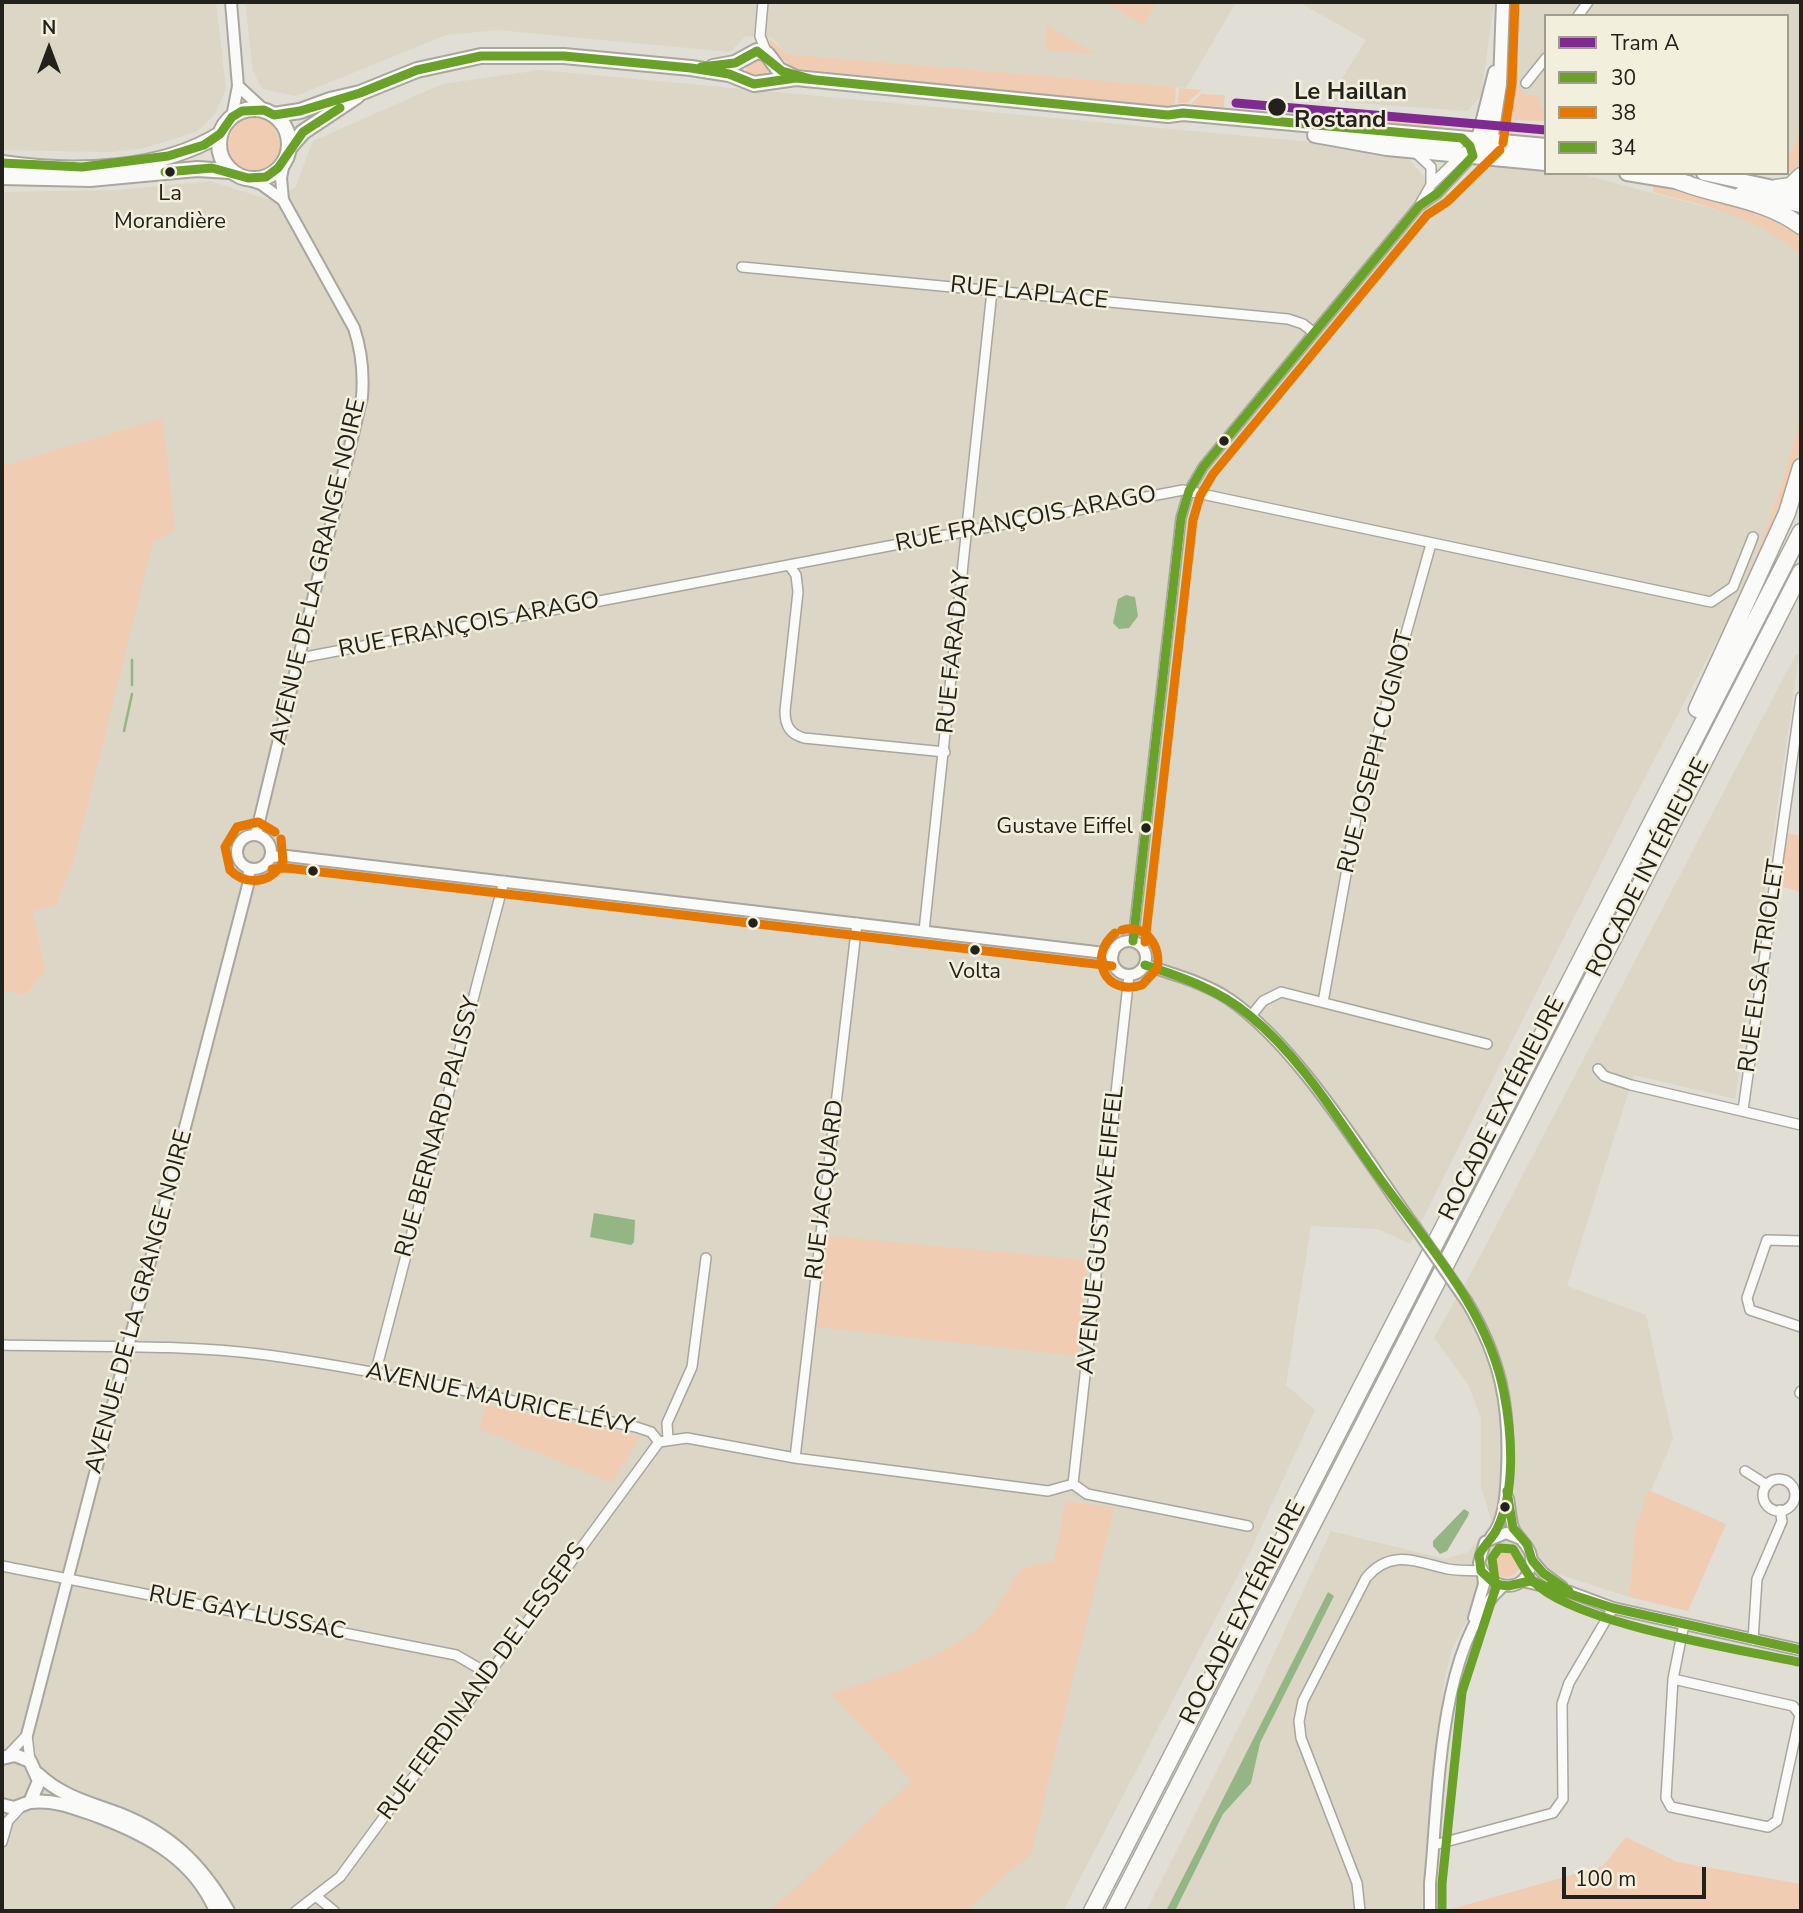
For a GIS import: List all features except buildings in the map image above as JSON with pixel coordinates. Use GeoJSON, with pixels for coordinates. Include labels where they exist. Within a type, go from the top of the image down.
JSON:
{"type":"FeatureCollection","features":[{"type":"Feature","properties":{"kind":"highway"},"geometry":{"type":"LineString","coordinates":[[1776,188],[1791,186],[1801,176]]}},
{"type":"Feature","properties":{"kind":"highway"},"geometry":{"type":"LineString","coordinates":[[1678,181],[1710,194],[1762,204],[1801,226]]}},
{"type":"Feature","properties":{"kind":"highway"},"geometry":{"type":"LineString","coordinates":[[1690,744],[1688,728],[1787,513],[1801,467]]}},
{"type":"Feature","properties":{"kind":"highway","name":"ROCADE EXTÉRIEURE"},"geometry":{"type":"LineString","coordinates":[[1092,1911],[1801,532]]}},
{"type":"Feature","properties":{"kind":"highway","name":"ROCADE INTÉRIEURE"},"geometry":{"type":"LineString","coordinates":[[1114,1911],[1800,577]]}},
{"type":"Feature","properties":{"kind":"main road"},"geometry":{"type":"LineString","coordinates":[[1476,148],[1499,59],[1503,2]]}},
{"type":"Feature","properties":{"kind":"main road"},"geometry":{"type":"LineString","coordinates":[[691,68],[724,66],[757,51],[796,78]]}},
{"type":"Feature","properties":{"kind":"main road"},"geometry":{"type":"LineString","coordinates":[[2,163],[74,167],[146,160],[204,145],[220,134],[232,117],[253,109],[269,113],[300,111],[360,93],[417,70],[481,56],[564,56],[691,68],[745,80],[754,85],[796,78],[1168,115],[1183,114],[1476,148],[1544,163]]}},
{"type":"Feature","properties":{"kind":"main road"},"geometry":{"type":"LineString","coordinates":[[745,80],[740,72],[746,56]]}},
{"type":"Feature","properties":{"kind":"main road"},"geometry":{"type":"LineString","coordinates":[[767,81],[773,74],[770,59]]}},
{"type":"Feature","properties":{"kind":"main road"},"geometry":{"type":"LineString","coordinates":[[2,177],[90,179],[197,169],[230,171],[246,178],[267,177],[284,163],[289,148],[303,132],[360,93]]}},
{"type":"Feature","properties":{"kind":"main road"},"geometry":{"type":"LineString","coordinates":[[269,113],[286,130],[289,148]]}},
{"type":"Feature","properties":{"kind":"main road"},"geometry":{"type":"LineString","coordinates":[[1168,115],[1183,121],[1413,151],[1544,146]]}},
{"type":"Feature","properties":{"kind":"main road"},"geometry":{"type":"LineString","coordinates":[[220,134],[220,154],[230,171]]}},
{"type":"Feature","properties":{"kind":"main road"},"geometry":{"type":"LineString","coordinates":[[1360,143],[1387,139],[1476,148]]}},
{"type":"Feature","properties":{"kind":"main road"},"geometry":{"type":"LineString","coordinates":[[1640,175],[1801,205]]}},
{"type":"Feature","properties":{"kind":"main road"},"geometry":{"type":"LineString","coordinates":[[1714,175],[1801,194]]}},
{"type":"Feature","properties":{"kind":"main road"},"geometry":{"type":"LineString","coordinates":[[5,1757],[15,1755],[30,1761],[38,1774],[64,1794],[136,1821],[177,1845],[203,1872],[228,1911]]}},
{"type":"Feature","properties":{"kind":"main road"},"geometry":{"type":"LineString","coordinates":[[26,1804],[38,1789],[38,1774]]}},
{"type":"Feature","properties":{"kind":"main road"},"geometry":{"type":"LineString","coordinates":[[2,1805],[61,1802],[150,1838],[180,1859],[192,1872],[216,1911]]}},
{"type":"Feature","properties":{"kind":"street"},"geometry":{"type":"LineString","coordinates":[[231,2],[238,86],[232,117]]}},
{"type":"Feature","properties":{"kind":"street"},"geometry":{"type":"LineString","coordinates":[[763,2],[760,36],[770,59]]}},
{"type":"Feature","properties":{"kind":"street"},"geometry":{"type":"LineString","coordinates":[[746,56],[760,36]]}},
{"type":"Feature","properties":{"kind":"street"},"geometry":{"type":"LineString","coordinates":[[1527,83],[1544,61]]}},
{"type":"Feature","properties":{"kind":"street"},"geometry":{"type":"LineString","coordinates":[[238,86],[269,113]]}},
{"type":"Feature","properties":{"kind":"street"},"geometry":{"type":"LineString","coordinates":[[1133,942],[1181,518],[1189,491],[1203,467],[1419,205],[1431,185],[1476,148],[1544,155]]}},
{"type":"Feature","properties":{"kind":"street"},"geometry":{"type":"LineString","coordinates":[[1419,205],[1438,193],[1476,148]]}},
{"type":"Feature","properties":{"kind":"street"},"geometry":{"type":"LineString","coordinates":[[1413,151],[1431,167],[1431,185]]}},
{"type":"Feature","properties":{"kind":"street","name":"AVENUE DE LA GRANGE NOIRE"},"geometry":{"type":"LineString","coordinates":[[256,834],[362,397],[364,372],[362,349],[354,328],[283,200],[281,178],[284,163]]}},
{"type":"Feature","properties":{"kind":"street","name":"AVENUE DE LA GRANGE NOIRE"},"geometry":{"type":"LineString","coordinates":[[246,178],[261,184],[283,200]]}},
{"type":"Feature","properties":{"kind":"street","name":"RUE LAPLACE"},"geometry":{"type":"LineString","coordinates":[[741,267],[1288,319],[1303,324],[1314,333]]}},
{"type":"Feature","properties":{"kind":"street","name":"RUE FARADAY"},"geometry":{"type":"LineString","coordinates":[[924,930],[992,290]]}},
{"type":"Feature","properties":{"kind":"street","name":"RUE FRANÇOIS ARAGO"},"geometry":{"type":"LineString","coordinates":[[300,658],[1176,491],[1189,491],[1710,602],[1733,587],[1753,537]]}},
{"type":"Feature","properties":{"kind":"street","name":"RUE JOSEPH CUGNOT"},"geometry":{"type":"LineString","coordinates":[[1323,1002],[1359,803],[1431,544]]}},
{"type":"Feature","properties":{"kind":"street"},"geometry":{"type":"LineString","coordinates":[[789,565],[796,575],[798,592],[785,711],[785,722],[791,732],[804,738],[945,752]]}},
{"type":"Feature","properties":{"kind":"street","name":"RUE ELSA TRIOLET"},"geometry":{"type":"LineString","coordinates":[[1743,1110],[1801,697]]}},
{"type":"Feature","properties":{"kind":"street"},"geometry":{"type":"LineString","coordinates":[[256,834],[269,842],[271,857],[265,866],[249,869],[240,862],[237,852],[245,837],[256,834]]}},
{"type":"Feature","properties":{"kind":"street"},"geometry":{"type":"LineString","coordinates":[[271,857],[287,856],[1113,954]]}},
{"type":"Feature","properties":{"kind":"street","name":"AVENUE DE LA GRANGE NOIRE"},"geometry":{"type":"LineString","coordinates":[[30,1761],[27,1735],[249,869]]}},
{"type":"Feature","properties":{"kind":"street","name":"RUE BERNARD PALISSY"},"geometry":{"type":"LineString","coordinates":[[375,1374],[503,881]]}},
{"type":"Feature","properties":{"kind":"street","name":"RUE JACQUARD"},"geometry":{"type":"LineString","coordinates":[[795,1458],[857,923]]}},
{"type":"Feature","properties":{"kind":"street"},"geometry":{"type":"LineString","coordinates":[[1123,942],[1133,942],[1146,953],[1145,965],[1139,973],[1129,975],[1116,968],[1113,954],[1123,942]]}},
{"type":"Feature","properties":{"kind":"street"},"geometry":{"type":"LineString","coordinates":[[1145,965],[1204,985],[1251,1016],[1294,1060],[1467,1302],[1488,1342],[1506,1401],[1509,1437],[1507,1488],[1502,1516],[1479,1555],[1464,1569]]}},
{"type":"Feature","properties":{"kind":"street","name":"AVENUE GUSTAVE EIFFEL"},"geometry":{"type":"LineString","coordinates":[[1073,1484],[1129,975]]}},
{"type":"Feature","properties":{"kind":"street"},"geometry":{"type":"LineString","coordinates":[[1251,1016],[1269,997],[1281,992],[1487,1044]]}},
{"type":"Feature","properties":{"kind":"street"},"geometry":{"type":"LineString","coordinates":[[1598,1069],[1604,1076],[1631,1085],[1801,1125]]}},
{"type":"Feature","properties":{"kind":"street"},"geometry":{"type":"LineString","coordinates":[[1801,1241],[1767,1240],[1747,1298],[1750,1310],[1801,1327]]}},
{"type":"Feature","properties":{"kind":"street"},"geometry":{"type":"LineString","coordinates":[[664,1440],[667,1423],[692,1367],[706,1258]]}},
{"type":"Feature","properties":{"kind":"street","name":"AVENUE MAURICE LÉVY"},"geometry":{"type":"LineString","coordinates":[[2,1345],[266,1355],[375,1374],[636,1427],[664,1440],[687,1438],[795,1458],[1048,1491],[1073,1484]]}},
{"type":"Feature","properties":{"kind":"street","name":"RUE FERDINAND DE LESSEPS"},"geometry":{"type":"LineString","coordinates":[[296,1911],[340,1877],[487,1673],[664,1440]]}},
{"type":"Feature","properties":{"kind":"street"},"geometry":{"type":"LineString","coordinates":[[1745,1471],[1767,1485]]}},
{"type":"Feature","properties":{"kind":"street"},"geometry":{"type":"LineString","coordinates":[[1780,1479],[1793,1487],[1793,1503],[1780,1510],[1770,1508],[1764,1500],[1767,1485],[1780,1479]]}},
{"type":"Feature","properties":{"kind":"street"},"geometry":{"type":"LineString","coordinates":[[1073,1484],[1087,1494],[1248,1526]]}},
{"type":"Feature","properties":{"kind":"street"},"geometry":{"type":"LineString","coordinates":[[1507,1488],[1513,1528],[1531,1552],[1532,1560],[1528,1573],[1522,1581]]}},
{"type":"Feature","properties":{"kind":"street"},"geometry":{"type":"LineString","coordinates":[[1753,1640],[1757,1579],[1782,1521],[1780,1510]]}},
{"type":"Feature","properties":{"kind":"street"},"geometry":{"type":"LineString","coordinates":[[1491,1538],[1506,1533],[1521,1539]]}},
{"type":"Feature","properties":{"kind":"street"},"geometry":{"type":"LineString","coordinates":[[1430,1911],[1450,1689],[1471,1631],[1484,1584],[1479,1555]]}},
{"type":"Feature","properties":{"kind":"street"},"geometry":{"type":"LineString","coordinates":[[1360,1911],[1357,1882],[1301,1738],[1300,1711],[1373,1569],[1398,1558],[1482,1573],[1503,1586]]}},
{"type":"Feature","properties":{"kind":"street"},"geometry":{"type":"LineString","coordinates":[[1532,1560],[1543,1573],[1570,1592]]}},
{"type":"Feature","properties":{"kind":"street","name":"RUE GAY LUSSAC"},"geometry":{"type":"LineString","coordinates":[[2,1566],[456,1655],[487,1673]]}},
{"type":"Feature","properties":{"kind":"street"},"geometry":{"type":"LineString","coordinates":[[1471,1631],[1503,1586],[1522,1581],[1570,1592],[1613,1608],[1801,1650]]}},
{"type":"Feature","properties":{"kind":"street"},"geometry":{"type":"LineString","coordinates":[[1434,1845],[1553,1813],[1560,1806],[1563,1799],[1562,1704],[1569,1683],[1613,1608]]}},
{"type":"Feature","properties":{"kind":"street"},"geometry":{"type":"LineString","coordinates":[[1673,1679],[1793,1706],[1800,1716],[1777,1821],[1768,1827],[1671,1807],[1666,1798],[1673,1679],[1684,1624]]}},
{"type":"Feature","properties":{"kind":"street","name":"AVENUE DE LA GRANGE NOIRE"},"geometry":{"type":"LineString","coordinates":[[5,1757],[27,1735]]}},
{"type":"Feature","properties":{"kind":"street"},"geometry":{"type":"LineString","coordinates":[[2,1842],[8,1821],[26,1804]]}},
{"type":"Feature","properties":{"kind":"street"},"geometry":{"type":"LineString","coordinates":[[317,1897],[334,1911]]}},
{"type":"Feature","properties":{"kind":"shaded area"},"geometry":{"type":"Polygon","coordinates":[[[2,2],[216,2],[226,89],[215,114],[196,132],[144,148],[112,152],[2,150],[2,2]]]}},
{"type":"Feature","properties":{"kind":"shaded area"},"geometry":{"type":"Polygon","coordinates":[[[245,2],[1236,2],[1186,88],[787,54],[772,38],[746,36],[730,52],[497,30],[446,35],[296,96],[262,89],[253,71],[245,2]]]}},
{"type":"Feature","properties":{"kind":"shaded area"},"geometry":{"type":"Polygon","coordinates":[[[1105,2],[1157,2],[1143,25],[1105,2]]]}},
{"type":"Feature","properties":{"kind":"shaded area"},"geometry":{"type":"Polygon","coordinates":[[[1298,2],[1494,2],[1481,96],[1467,111],[1328,101],[1366,40],[1298,2]]]}},
{"type":"Feature","properties":{"kind":"shaded area"},"geometry":{"type":"Polygon","coordinates":[[[1514,2],[1801,2],[1801,132],[1789,155],[1789,14],[1544,14],[1544,121],[1514,120],[1512,114],[1507,113],[1514,2]]]}},
{"type":"Feature","properties":{"kind":"shaded area"},"geometry":{"type":"Polygon","coordinates":[[[1048,26],[1096,54],[1045,50],[1048,26]]]}},
{"type":"Feature","properties":{"kind":"shaded area"},"geometry":{"type":"Polygon","coordinates":[[[769,38],[787,54],[1176,87],[1175,102],[1169,109],[793,68],[770,47],[769,38]]]}},
{"type":"Feature","properties":{"kind":"shaded area"},"geometry":{"type":"Polygon","coordinates":[[[757,58],[765,61],[768,69],[765,77],[757,80],[749,77],[746,69],[749,61],[757,58]]]}},
{"type":"Feature","properties":{"kind":"shaded area"},"geometry":{"type":"Polygon","coordinates":[[[540,70],[1321,143],[1409,159],[1426,179],[1451,196],[1477,169],[1488,165],[1544,170],[1544,175],[1584,175],[1744,217],[1773,233],[1801,255],[1801,415],[1783,480],[1745,587],[1634,798],[1410,1244],[1378,1229],[1311,1226],[1286,1385],[1315,1410],[1248,1556],[1063,1911],[2,1911],[2,990],[26,995],[45,970],[33,911],[74,860],[153,543],[162,418],[2,466],[2,192],[117,190],[211,181],[266,199],[295,188],[313,141],[442,84],[540,70]]]}},
{"type":"Feature","properties":{"kind":"shaded area"},"geometry":{"type":"Polygon","coordinates":[[[1516,85],[1525,95],[1539,95],[1540,107],[1544,107],[1544,121],[1514,120],[1512,114],[1507,113],[1509,93],[1516,85]]]}},
{"type":"Feature","properties":{"kind":"shaded area"},"geometry":{"type":"Polygon","coordinates":[[[1179,88],[1202,90],[1187,103],[1178,103],[1179,88]]]}},
{"type":"Feature","properties":{"kind":"shaded area"},"geometry":{"type":"Polygon","coordinates":[[[1201,94],[1225,95],[1224,107],[1191,104],[1201,94]]]}},
{"type":"Feature","properties":{"kind":"shaded area"},"geometry":{"type":"Polygon","coordinates":[[[1326,114],[1441,125],[1441,131],[1325,124],[1326,114]]]}},
{"type":"Feature","properties":{"kind":"shaded area"},"geometry":{"type":"Polygon","coordinates":[[[254,118],[264,120],[272,126],[278,134],[278,154],[272,162],[264,168],[254,170],[244,168],[236,162],[230,154],[228,144],[230,134],[236,126],[244,120],[254,118]]]}},
{"type":"Feature","properties":{"kind":"shaded area"},"geometry":{"type":"Polygon","coordinates":[[[1801,132],[1801,165],[1795,172],[1789,171],[1789,155],[1801,132]]]}},
{"type":"Feature","properties":{"kind":"shaded area"},"geometry":{"type":"Polygon","coordinates":[[[1653,186],[1731,202],[1768,215],[1801,236],[1801,255],[1765,230],[1731,214],[1653,192],[1653,186]]]}},
{"type":"Feature","properties":{"kind":"shaded area"},"geometry":{"type":"Polygon","coordinates":[[[1801,415],[1801,453],[1777,522],[1745,587],[1783,480],[1801,415]]]}},
{"type":"Feature","properties":{"kind":"shaded area"},"geometry":{"type":"Polygon","coordinates":[[[162,418],[175,530],[153,543],[74,860],[56,905],[33,911],[45,970],[26,995],[2,990],[2,466],[162,418]]]}},
{"type":"Feature","properties":{"kind":"shaded area"},"geometry":{"type":"Polygon","coordinates":[[[1126,595],[1135,597],[1138,616],[1129,628],[1119,629],[1113,623],[1118,599],[1126,595]]]}},
{"type":"Feature","properties":{"kind":"shaded area"},"geometry":{"type":"Polygon","coordinates":[[[1796,654],[1799,655],[1735,1099],[1634,1075],[1567,1286],[1646,1315],[1673,1439],[1635,1528],[1629,1597],[1515,1560],[1496,1564],[1452,1649],[1443,1688],[1421,1911],[1146,1911],[1251,1703],[1331,1531],[1445,1559],[1468,1552],[1492,1523],[1481,1487],[1481,1418],[1468,1384],[1434,1338],[1476,1264],[1796,654]]]}},
{"type":"Feature","properties":{"kind":"shaded area"},"geometry":{"type":"Polygon","coordinates":[[[1787,833],[1801,836],[1801,892],[1780,886],[1787,833]]]}},
{"type":"Feature","properties":{"kind":"shaded area"},"geometry":{"type":"Polygon","coordinates":[[[594,1213],[635,1220],[634,1242],[631,1245],[590,1237],[594,1213]]]}},
{"type":"Feature","properties":{"kind":"shaded area"},"geometry":{"type":"Polygon","coordinates":[[[828,1236],[1088,1260],[1078,1356],[817,1327],[828,1236]]]}},
{"type":"Feature","properties":{"kind":"shaded area"},"geometry":{"type":"Polygon","coordinates":[[[485,1405],[638,1436],[639,1439],[612,1483],[480,1429],[485,1405]]]}},
{"type":"Feature","properties":{"kind":"shaded area"},"geometry":{"type":"Polygon","coordinates":[[[1649,1490],[1726,1524],[1688,1611],[1629,1597],[1635,1528],[1649,1490]]]}},
{"type":"Feature","properties":{"kind":"shaded area"},"geometry":{"type":"Polygon","coordinates":[[[1066,1501],[1114,1508],[1031,1854],[965,1911],[770,1911],[912,1781],[831,1694],[914,1665],[971,1633],[997,1608],[1020,1569],[1054,1561],[1066,1501]]]}},
{"type":"Feature","properties":{"kind":"shaded area"},"geometry":{"type":"Polygon","coordinates":[[[1464,1509],[1469,1512],[1468,1516],[1447,1551],[1440,1554],[1433,1546],[1433,1541],[1464,1509]]]}},
{"type":"Feature","properties":{"kind":"shaded area"},"geometry":{"type":"Polygon","coordinates":[[[1505,1543],[1517,1548],[1522,1560],[1517,1572],[1505,1577],[1493,1572],[1488,1560],[1493,1548],[1505,1543]]]}},
{"type":"Feature","properties":{"kind":"shaded area"},"geometry":{"type":"Polygon","coordinates":[[[1328,1592],[1334,1596],[1260,1743],[1251,1783],[1223,1814],[1175,1911],[1166,1911],[1328,1592]]]}},
{"type":"Feature","properties":{"kind":"shaded area"},"geometry":{"type":"Polygon","coordinates":[[[1626,1837],[1677,1862],[1801,1884],[1801,1911],[1445,1911],[1603,1866],[1626,1837]]]}},
{"type":"Feature","properties":{"kind":"waterway"},"geometry":{"type":"LineString","coordinates":[[132,660],[132,685]]}},
{"type":"Feature","properties":{"kind":"waterway"},"geometry":{"type":"LineString","coordinates":[[124,731],[132,694]]}},
{"type":"Feature","properties":{"kind":"tram line","name":"A"},"geometry":{"type":"LineString","coordinates":[[1236,103],[1544,130]]}},
{"type":"Feature","properties":{"kind":"transit line","name":"38"},"geometry":{"type":"LineString","coordinates":[[1503,143],[1512,84],[1515,2]]}},
{"type":"Feature","properties":{"kind":"transit line","name":"30"},"geometry":{"type":"LineString","coordinates":[[701,67],[735,63],[757,51],[782,71],[811,79]]}},
{"type":"Feature","properties":{"kind":"transit line","name":"30"},"geometry":{"type":"LineString","coordinates":[[2,163],[82,167],[168,156],[204,145],[220,134],[232,117],[242,111],[264,110],[274,115],[300,111],[360,93],[417,70],[481,56],[564,56],[691,68],[729,74],[754,84],[796,78],[1168,115],[1183,113],[1462,138],[1470,146],[1473,156],[1438,193],[1419,206],[1203,467],[1189,491],[1181,518],[1133,941]]}},
{"type":"Feature","properties":{"kind":"transit line","name":"30"},"geometry":{"type":"LineString","coordinates":[[165,172],[212,168],[248,178],[266,177],[278,168],[303,132],[340,108]]}},
{"type":"Feature","properties":{"kind":"transit line","name":"38"},"geometry":{"type":"LineString","coordinates":[[1145,942],[1193,520],[1200,496],[1213,474],[1427,215],[1447,202],[1500,150]]}},
{"type":"Feature","properties":{"kind":"transit line","name":"38"},"geometry":{"type":"LineString","coordinates":[[275,832],[258,822],[237,827],[225,847],[230,870],[244,879],[252,880],[273,874],[283,861],[281,839]]}},
{"type":"Feature","properties":{"kind":"transit line","name":"38"},"geometry":{"type":"LineString","coordinates":[[272,869],[287,868],[1112,966]]}},
{"type":"Feature","properties":{"kind":"transit line","name":"38"},"geometry":{"type":"LineString","coordinates":[[1115,933],[1102,953],[1104,972],[1118,985],[1142,985],[1157,969],[1157,953],[1145,933],[1131,929],[1122,930]]}},
{"type":"Feature","properties":{"kind":"transit line","name":"30"},"geometry":{"type":"LineString","coordinates":[[1145,965],[1213,991],[1237,1006],[1268,1032],[1319,1091],[1470,1305],[1496,1362],[1509,1426],[1511,1462],[1503,1514],[1497,1529],[1479,1555],[1481,1571],[1495,1584],[1508,1586],[1530,1581],[1613,1608],[1801,1650]]}},
{"type":"Feature","properties":{"kind":"transit line","name":"30"},"geometry":{"type":"LineString","coordinates":[[1507,1491],[1513,1528],[1527,1544],[1532,1560],[1543,1573],[1569,1591]]}},
{"type":"Feature","properties":{"kind":"transit line","name":"34"},"geometry":{"type":"LineString","coordinates":[[1442,1911],[1442,1884],[1462,1692],[1496,1587],[1492,1558],[1499,1548],[1513,1549],[1533,1581],[1553,1596],[1582,1610],[1698,1642],[1798,1662]]}},
{"type":"Feature","properties":{"kind":"place","name":"Le Haillan Rostand"},"geometry":{"type":"Point","coordinates":[1277,107]}},
{"type":"Feature","properties":{"kind":"place","name":"La Morandière"},"geometry":{"type":"Point","coordinates":[170,172]}},
{"type":"Feature","properties":{"kind":"place","name":"Gustave Eiffel"},"geometry":{"type":"Point","coordinates":[1146,828]}},
{"type":"Feature","properties":{"kind":"place","name":"Volta"},"geometry":{"type":"Point","coordinates":[975,950]}}]}
